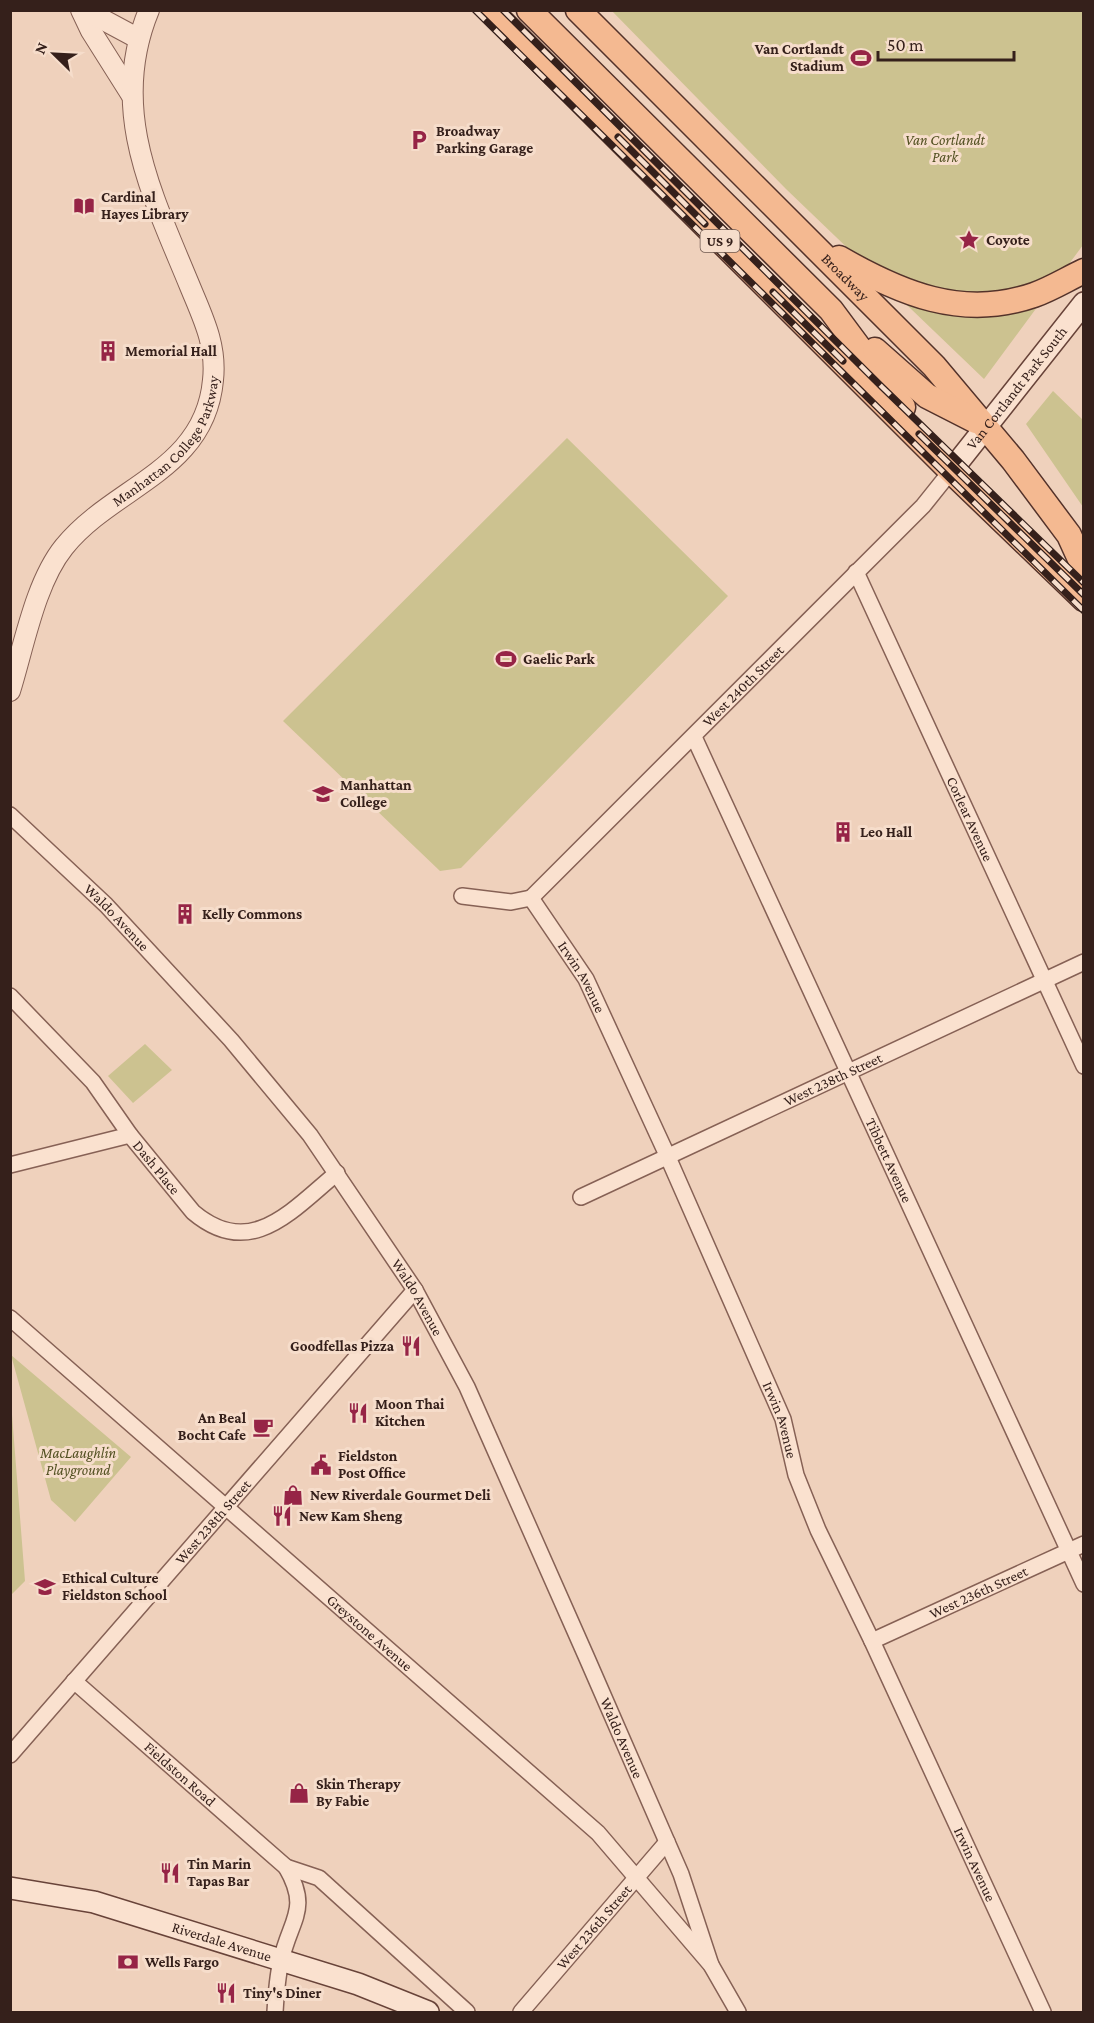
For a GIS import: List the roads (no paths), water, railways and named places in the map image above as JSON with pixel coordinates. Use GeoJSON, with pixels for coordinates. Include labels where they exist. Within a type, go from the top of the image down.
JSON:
{"type":"FeatureCollection","features":[{"type":"Feature","properties":{"kind":"main road","name":"US 9"},"geometry":{"type":"LineString","coordinates":[[490,10],[951,471],[1083,599]]}},
{"type":"Feature","properties":{"kind":"main road","name":"US 9"},"geometry":{"type":"LineString","coordinates":[[529,10],[831,310],[951,471]]}},
{"type":"Feature","properties":{"kind":"main road","name":"Broadway"},"geometry":{"type":"LineString","coordinates":[[578,10],[921,352],[986,426],[1069,535],[1083,568]]}},
{"type":"Feature","properties":{"kind":"main road"},"geometry":{"type":"LineString","coordinates":[[810,242],[895,288],[934,302],[957,305],[988,304],[1018,299],[1052,287],[1083,271]]}},
{"type":"Feature","properties":{"kind":"main road","name":"Van Cortlandt Park South"},"geometry":{"type":"LineString","coordinates":[[951,471],[1083,303]]}},
{"type":"Feature","properties":{"kind":"main road"},"geometry":{"type":"LineString","coordinates":[[831,310],[919,391],[986,426]]}},
{"type":"Feature","properties":{"kind":"main road","name":"Riverdale Avenue"},"geometry":{"type":"LineString","coordinates":[[10,1888],[94,1902],[281,1958],[420,2010]]}},
{"type":"Feature","properties":{"kind":"street"},"geometry":{"type":"LineString","coordinates":[[83,10],[139,39]]}},
{"type":"Feature","properties":{"kind":"street"},"geometry":{"type":"LineString","coordinates":[[83,10],[91,31],[132,96]]}},
{"type":"Feature","properties":{"kind":"street","name":"Manhattan College Parkway"},"geometry":{"type":"LineString","coordinates":[[10,691],[43,585],[57,557],[75,535],[167,466],[183,450],[199,427],[212,391],[214,360],[211,341],[143,171],[135,132],[132,96],[139,39],[149,10]]}},
{"type":"Feature","properties":{"kind":"street","name":"West 240th Street"},"geometry":{"type":"LineString","coordinates":[[531,898],[923,507],[951,471]]}},
{"type":"Feature","properties":{"kind":"street","name":"Corlear Avenue"},"geometry":{"type":"LineString","coordinates":[[856,572],[1083,1066]]}},
{"type":"Feature","properties":{"kind":"street","name":"Tibbett Avenue"},"geometry":{"type":"LineString","coordinates":[[694,737],[1083,1584]]}},
{"type":"Feature","properties":{"kind":"street","name":"Waldo Avenue"},"geometry":{"type":"LineString","coordinates":[[10,815],[106,905],[231,1040],[310,1135],[338,1173],[415,1290],[467,1387],[681,1874]]}},
{"type":"Feature","properties":{"kind":"street"},"geometry":{"type":"LineString","coordinates":[[462,896],[511,902],[531,898]]}},
{"type":"Feature","properties":{"kind":"street","name":"Irwin Avenue"},"geometry":{"type":"LineString","coordinates":[[531,898],[586,979],[667,1155],[783,1419],[796,1475],[818,1530],[872,1641],[1042,2013]]}},
{"type":"Feature","properties":{"kind":"street","name":"West 238th Street"},"geometry":{"type":"LineString","coordinates":[[581,1197],[1083,962]]}},
{"type":"Feature","properties":{"kind":"street","name":"Dash Place"},"geometry":{"type":"LineString","coordinates":[[10,996],[93,1082],[130,1135],[193,1212],[220,1229],[236,1233],[266,1228],[280,1221],[338,1173]]}},
{"type":"Feature","properties":{"kind":"street"},"geometry":{"type":"LineString","coordinates":[[10,1165],[130,1135]]}},
{"type":"Feature","properties":{"kind":"street","name":"West 238th Street"},"geometry":{"type":"LineString","coordinates":[[10,1755],[415,1290]]}},
{"type":"Feature","properties":{"kind":"street","name":"Greystone Avenue"},"geometry":{"type":"LineString","coordinates":[[10,1318],[598,1833],[711,1965],[738,2013]]}},
{"type":"Feature","properties":{"kind":"street","name":"West 236th Street"},"geometry":{"type":"LineString","coordinates":[[872,1641],[1083,1544]]}},
{"type":"Feature","properties":{"kind":"street","name":"Fieldston Road"},"geometry":{"type":"LineString","coordinates":[[74,1681],[286,1867],[296,1885],[299,1901],[281,1958]]}},
{"type":"Feature","properties":{"kind":"street","name":"West 236th Street"},"geometry":{"type":"LineString","coordinates":[[521,2013],[667,1842]]}},
{"type":"Feature","properties":{"kind":"street","name":"Fieldston Road"},"geometry":{"type":"LineString","coordinates":[[286,1867],[319,1878],[379,1930],[467,2013]]}},
{"type":"Feature","properties":{"kind":"street","name":"Greystone Avenue"},"geometry":{"type":"LineString","coordinates":[[681,1874],[711,1965]]}},
{"type":"Feature","properties":{"kind":"street"},"geometry":{"type":"LineString","coordinates":[[275,2013],[281,1958]]}},
{"type":"Feature","properties":{"kind":"railway"},"geometry":{"type":"LineString","coordinates":[[475,10],[1084,611]]}},
{"type":"Feature","properties":{"kind":"railway"},"geometry":{"type":"LineString","coordinates":[[503,10],[882,387],[1084,583]]}},
{"type":"Feature","properties":{"kind":"railway"},"geometry":{"type":"LineString","coordinates":[[618,137],[705,224]]}},
{"type":"Feature","properties":{"kind":"railway"},"geometry":{"type":"LineString","coordinates":[[773,292],[843,361]]}},
{"type":"Feature","properties":{"kind":"railway"},"geometry":{"type":"LineString","coordinates":[[919,434],[1084,595]]}},
{"type":"Feature","properties":{"kind":"place","name":"Van Cortlandt Stadium"},"geometry":{"type":"Point","coordinates":[861,58]}},
{"type":"Feature","properties":{"kind":"place","name":"Broadway Parking Garage"},"geometry":{"type":"Point","coordinates":[419,140]}},
{"type":"Feature","properties":{"kind":"place","name":"Cardinal Hayes Library"},"geometry":{"type":"Point","coordinates":[84,206]}},
{"type":"Feature","properties":{"kind":"place","name":"Coyote"},"geometry":{"type":"Point","coordinates":[969,240]}},
{"type":"Feature","properties":{"kind":"place","name":"Memorial Hall"},"geometry":{"type":"Point","coordinates":[108,351]}},
{"type":"Feature","properties":{"kind":"place","name":"Gaelic Park"},"geometry":{"type":"Point","coordinates":[506,659]}},
{"type":"Feature","properties":{"kind":"place","name":"Manhattan College"},"geometry":{"type":"Point","coordinates":[323,794]}},
{"type":"Feature","properties":{"kind":"place","name":"Leo Hall"},"geometry":{"type":"Point","coordinates":[843,832]}},
{"type":"Feature","properties":{"kind":"place","name":"Kelly Commons"},"geometry":{"type":"Point","coordinates":[185,914]}},
{"type":"Feature","properties":{"kind":"place","name":"Goodfellas Pizza"},"geometry":{"type":"Point","coordinates":[411,1346]}},
{"type":"Feature","properties":{"kind":"place","name":"Moon Thai Kitchen"},"geometry":{"type":"Point","coordinates":[358,1413]}},
{"type":"Feature","properties":{"kind":"place","name":"An Beal Bocht Cafe"},"geometry":{"type":"Point","coordinates":[263,1427]}},
{"type":"Feature","properties":{"kind":"place","name":"Fieldston Post Office"},"geometry":{"type":"Point","coordinates":[321,1465]}},
{"type":"Feature","properties":{"kind":"place","name":"New Riverdale Gourmet Deli"},"geometry":{"type":"Point","coordinates":[293,1495]}},
{"type":"Feature","properties":{"kind":"place","name":"New Kam Sheng"},"geometry":{"type":"Point","coordinates":[282,1516]}},
{"type":"Feature","properties":{"kind":"place","name":"Ethical Culture Fieldston School"},"geometry":{"type":"Point","coordinates":[45,1587]}},
{"type":"Feature","properties":{"kind":"place","name":"Skin Therapy By Fabie"},"geometry":{"type":"Point","coordinates":[299,1793]}},
{"type":"Feature","properties":{"kind":"place","name":"Tin Marin Tapas Bar"},"geometry":{"type":"Point","coordinates":[170,1873]}},
{"type":"Feature","properties":{"kind":"place","name":"Wells Fargo"},"geometry":{"type":"Point","coordinates":[128,1962]}},
{"type":"Feature","properties":{"kind":"place","name":"Tiny's Diner"},"geometry":{"type":"Point","coordinates":[226,1993]}},
{"type":"Feature","properties":{"kind":"park label","name":"Van Cortlandt Park"},"geometry":{"type":"Point","coordinates":[945,148]}},
{"type":"Feature","properties":{"kind":"park label","name":"MacLaughlin Playground"},"geometry":{"type":"Point","coordinates":[78,1462]}}]}
